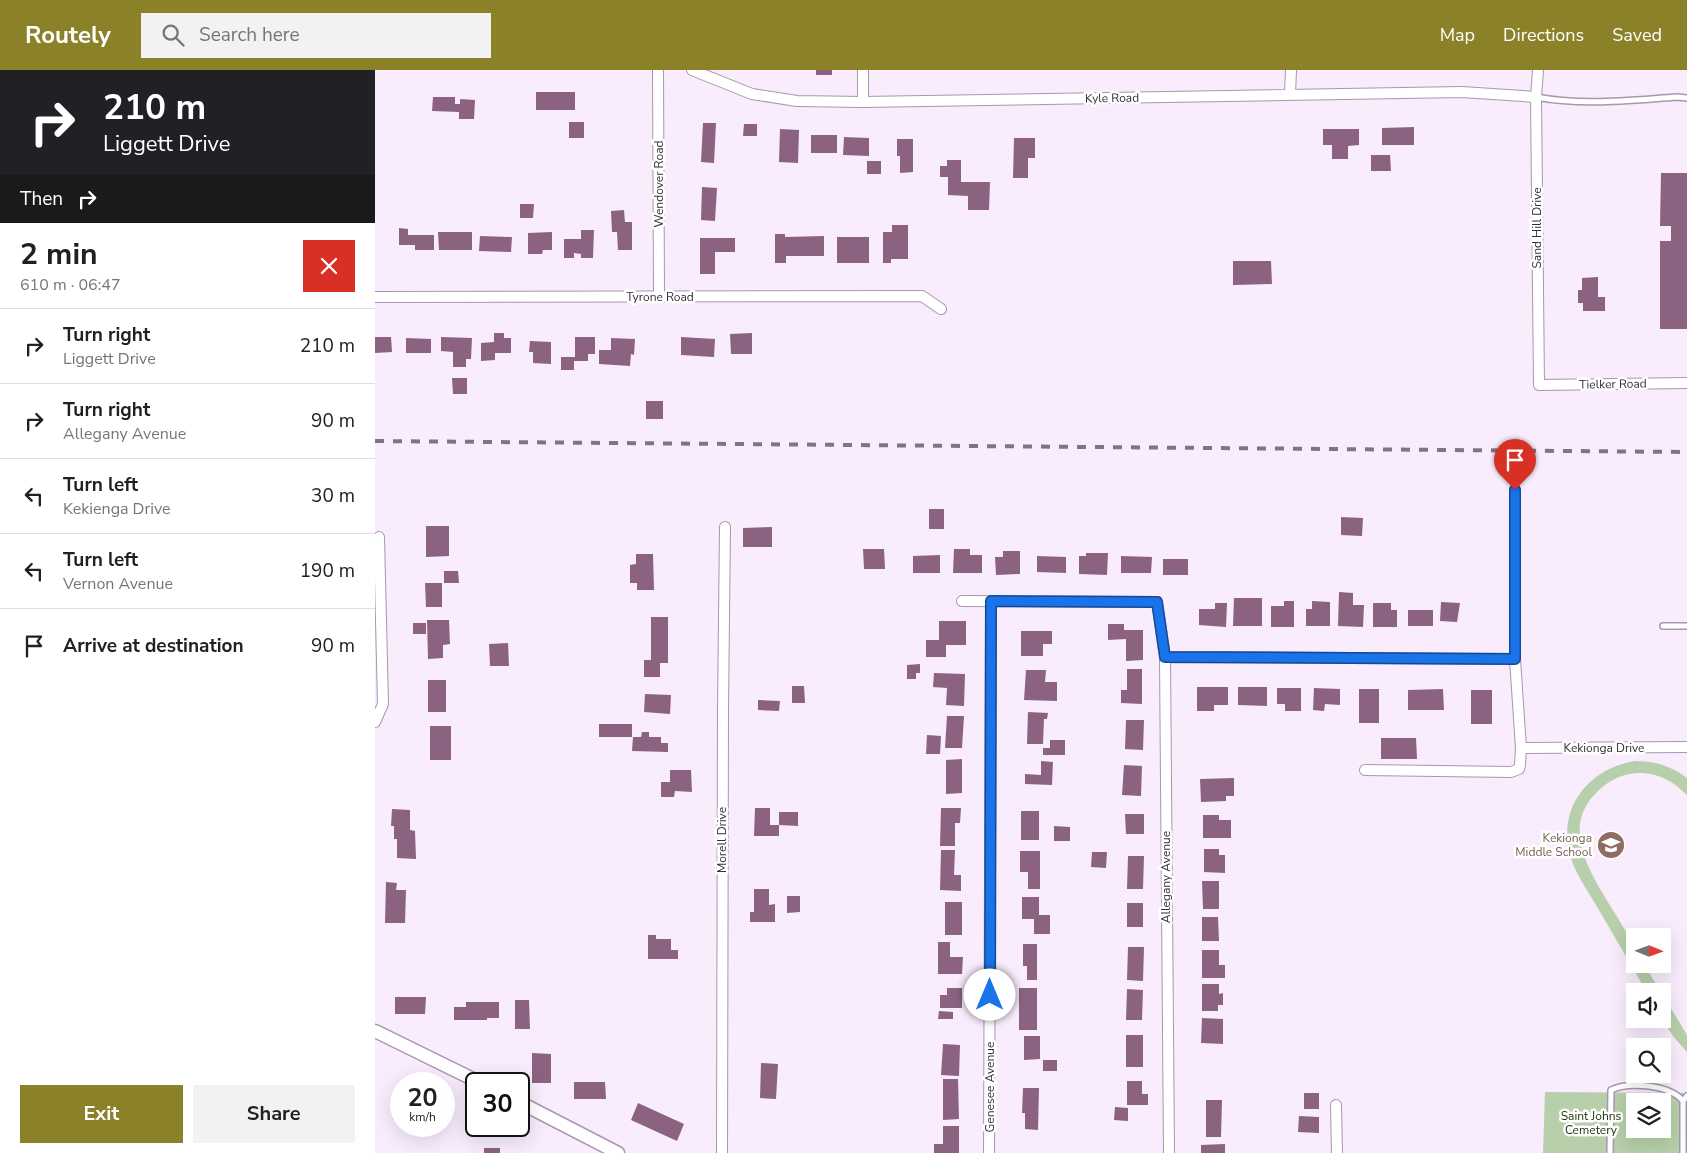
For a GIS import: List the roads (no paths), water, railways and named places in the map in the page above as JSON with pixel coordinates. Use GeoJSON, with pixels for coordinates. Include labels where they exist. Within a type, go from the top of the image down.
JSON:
{"type":"FeatureCollection","features":[{"type":"Feature","properties":{"kind":"street","name":"Wendover Road"},"geometry":{"type":"LineString","coordinates":[[659,70],[659,297]]}},
{"type":"Feature","properties":{"kind":"street","name":"Kyle Road"},"geometry":{"type":"LineString","coordinates":[[692,70],[752,94],[797,102],[1462,92],[1536,97]]}},
{"type":"Feature","properties":{"kind":"street"},"geometry":{"type":"LineString","coordinates":[[863,70],[863,102]]}},
{"type":"Feature","properties":{"kind":"street"},"geometry":{"type":"LineString","coordinates":[[1290,94],[1291,70]]}},
{"type":"Feature","properties":{"kind":"street","name":"Sand Hill Drive"},"geometry":{"type":"LineString","coordinates":[[1537,70],[1539,386]]}},
{"type":"Feature","properties":{"kind":"street","name":"Tyrone Road"},"geometry":{"type":"LineString","coordinates":[[375,297],[921,296],[941,309]]}},
{"type":"Feature","properties":{"kind":"street","name":"Tielker Road"},"geometry":{"type":"LineString","coordinates":[[1539,386],[1687,383]]}},
{"type":"Feature","properties":{"kind":"street"},"geometry":{"type":"LineString","coordinates":[[1365,770],[1511,772],[1519,769],[1521,748],[1515,659],[1515,490]]}},
{"type":"Feature","properties":{"kind":"street","name":"Morell Drive"},"geometry":{"type":"LineString","coordinates":[[721,1153],[725,527]]}},
{"type":"Feature","properties":{"kind":"street"},"geometry":{"type":"LineString","coordinates":[[375,722],[383,704],[379,537]]}},
{"type":"Feature","properties":{"kind":"street"},"geometry":{"type":"LineString","coordinates":[[962,601],[991,601]]}},
{"type":"Feature","properties":{"kind":"street","name":"Allegany Avenue"},"geometry":{"type":"LineString","coordinates":[[991,601],[1157,602],[1165,657],[1169,1153]]}},
{"type":"Feature","properties":{"kind":"street","name":"Genesee Avenue"},"geometry":{"type":"LineString","coordinates":[[989,1153],[991,601]]}},
{"type":"Feature","properties":{"kind":"street"},"geometry":{"type":"LineString","coordinates":[[1165,657],[1515,659]]}},
{"type":"Feature","properties":{"kind":"street","name":"Kekionga Drive"},"geometry":{"type":"LineString","coordinates":[[1521,748],[1687,747]]}},
{"type":"Feature","properties":{"kind":"street"},"geometry":{"type":"LineString","coordinates":[[375,1031],[465,1075]]}},
{"type":"Feature","properties":{"kind":"street"},"geometry":{"type":"LineString","coordinates":[[1336,1105],[1337,1153]]}},
{"type":"Feature","properties":{"kind":"street"},"geometry":{"type":"LineString","coordinates":[[530,1108],[597,1148],[618,1153]]}},
{"type":"Feature","properties":{"kind":"lane"},"geometry":{"type":"LineString","coordinates":[[1536,97],[1549,100],[1607,102],[1687,98]]}},
{"type":"Feature","properties":{"kind":"lane"},"geometry":{"type":"LineString","coordinates":[[1663,626],[1687,626]]}},
{"type":"Feature","properties":{"kind":"lane"},"geometry":{"type":"LineString","coordinates":[[1610,1153],[1611,1090],[1629,1084],[1667,1090],[1683,1101]]}},
{"type":"Feature","properties":{"kind":"lane"},"geometry":{"type":"LineString","coordinates":[[1683,1153],[1683,1101],[1687,1096]]}},
{"type":"Feature","properties":{"kind":"railway"},"geometry":{"type":"LineString","coordinates":[[375,441],[1687,452]]}},
{"type":"Feature","properties":{"kind":"place","name":"Kekionga Middle School"},"geometry":{"type":"Point","coordinates":[1611,845]}},
{"type":"Feature","properties":{"kind":"park label","name":"Saint Johns Cemetery"},"geometry":{"type":"Point","coordinates":[1591,1123]}}]}
